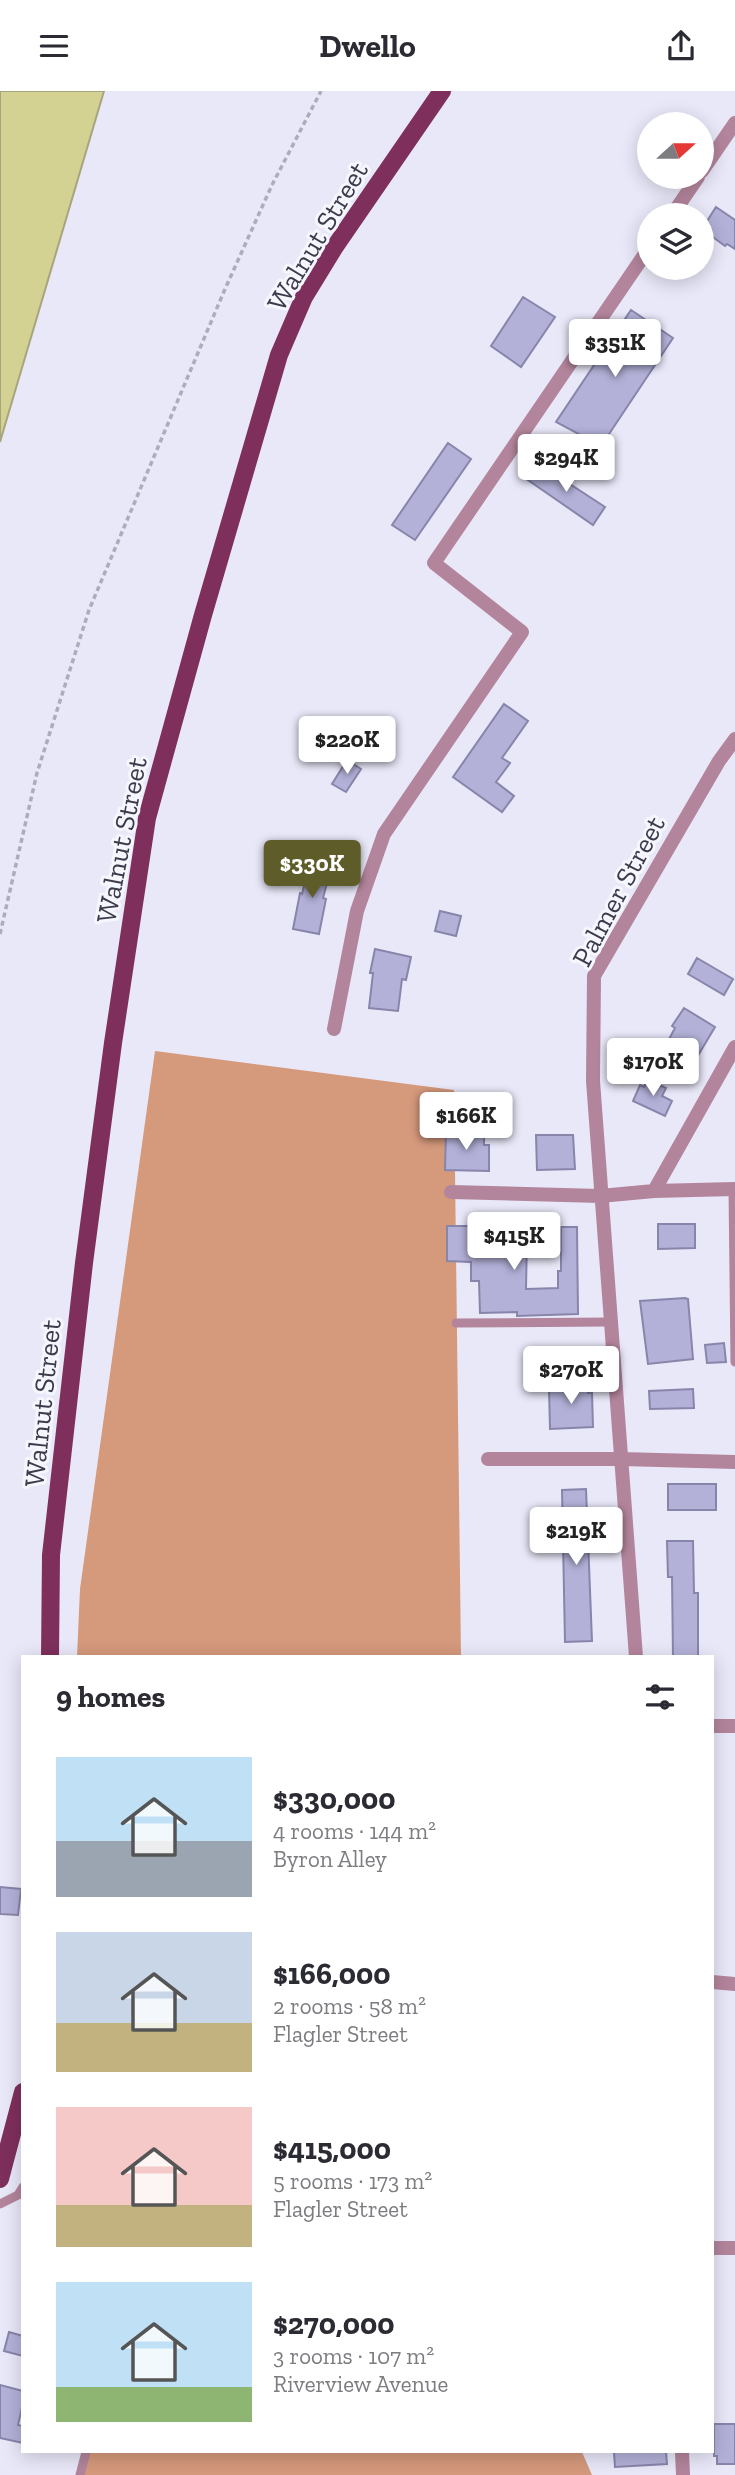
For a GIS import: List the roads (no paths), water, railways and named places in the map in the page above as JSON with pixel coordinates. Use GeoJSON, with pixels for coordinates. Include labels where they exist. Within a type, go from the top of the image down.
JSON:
{"type":"FeatureCollection","features":[{"type":"Feature","properties":{"kind":"main road","name":"Walnut Street"},"geometry":{"type":"LineString","coordinates":[[50,1655],[51,1555],[84,1263],[113,1043],[147,818],[279,355],[304,297],[334,248],[442,91]]}},
{"type":"Feature","properties":{"kind":"main road"},"geometry":{"type":"LineString","coordinates":[[0,2179],[21,2100]]}},
{"type":"Feature","properties":{"kind":"street"},"geometry":{"type":"LineString","coordinates":[[714,154],[735,123]]}},
{"type":"Feature","properties":{"kind":"street"},"geometry":{"type":"LineString","coordinates":[[334,1029],[357,911],[384,834],[522,632],[434,563],[637,266]]}},
{"type":"Feature","properties":{"kind":"street","name":"Palmer Street"},"geometry":{"type":"LineString","coordinates":[[636,1655],[600,1196],[593,1080],[594,976],[719,761],[735,739]]}},
{"type":"Feature","properties":{"kind":"street"},"geometry":{"type":"LineString","coordinates":[[654,1191],[735,1047]]}},
{"type":"Feature","properties":{"kind":"street"},"geometry":{"type":"LineString","coordinates":[[451,1192],[600,1196],[654,1191],[734,1189]]}},
{"type":"Feature","properties":{"kind":"street"},"geometry":{"type":"LineString","coordinates":[[488,1459],[735,1462]]}},
{"type":"Feature","properties":{"kind":"street"},"geometry":{"type":"LineString","coordinates":[[714,1726],[735,1726]]}},
{"type":"Feature","properties":{"kind":"street"},"geometry":{"type":"LineString","coordinates":[[714,1982],[735,1984]]}},
{"type":"Feature","properties":{"kind":"street"},"geometry":{"type":"LineString","coordinates":[[714,2248],[735,2248]]}},
{"type":"Feature","properties":{"kind":"street"},"geometry":{"type":"LineString","coordinates":[[682,2453],[683,2475]]}},
{"type":"Feature","properties":{"kind":"lane"},"geometry":{"type":"LineString","coordinates":[[734,1189],[735,1361]]}},
{"type":"Feature","properties":{"kind":"lane"},"geometry":{"type":"LineString","coordinates":[[456,1323],[610,1322]]}},
{"type":"Feature","properties":{"kind":"lane"},"geometry":{"type":"LineString","coordinates":[[0,2204],[18,2195],[21,2190]]}},
{"type":"Feature","properties":{"kind":"lane"},"geometry":{"type":"LineString","coordinates":[[80,2475],[86,2453]]}}]}
